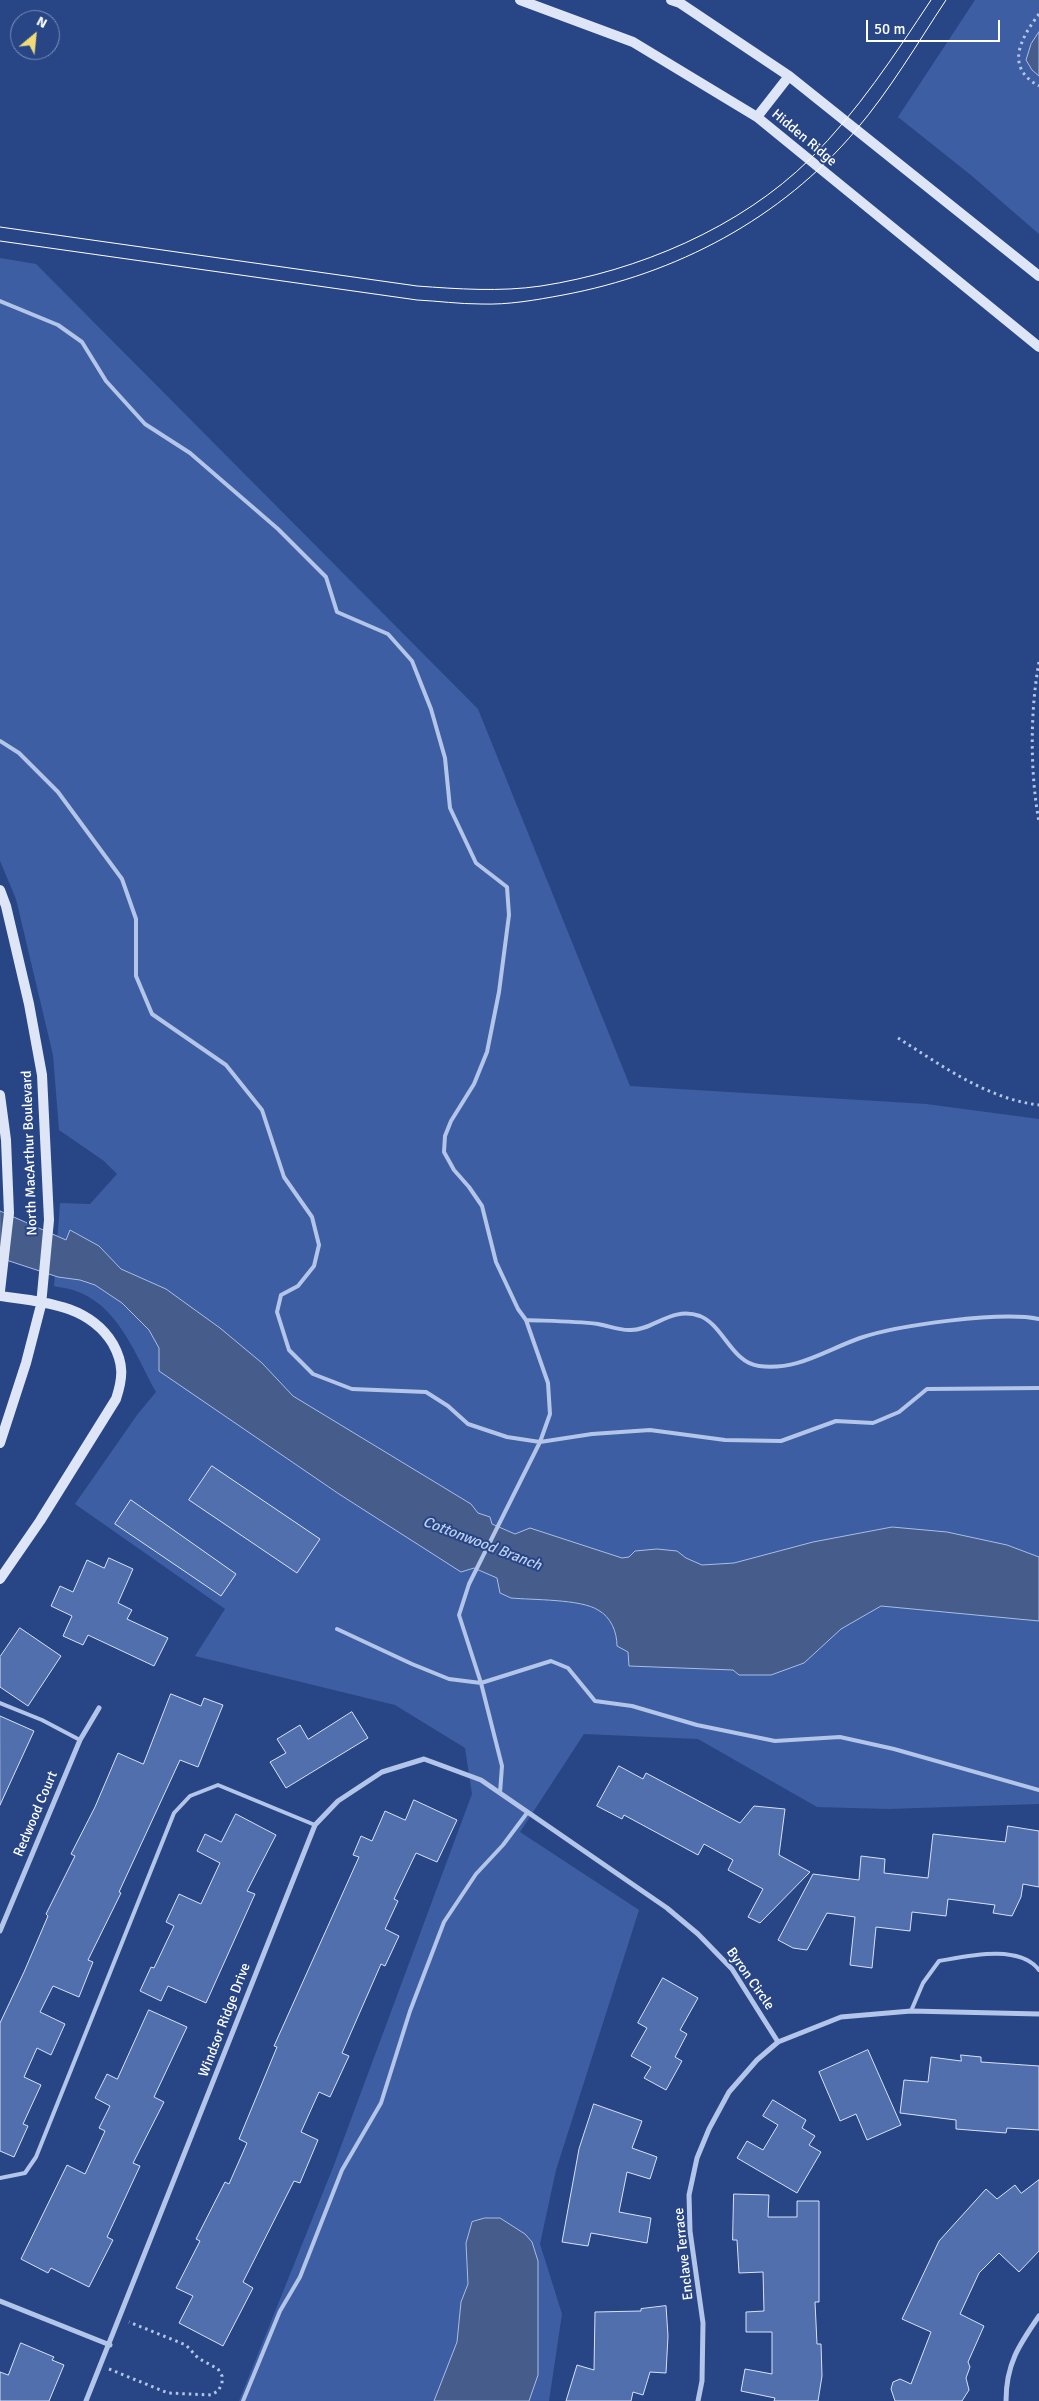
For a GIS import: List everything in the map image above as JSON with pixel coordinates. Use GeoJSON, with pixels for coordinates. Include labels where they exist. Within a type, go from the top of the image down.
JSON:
{"type":"FeatureCollection","features":[{"type":"Feature","properties":{"kind":"main road","name":"Hidden Ridge"},"geometry":{"type":"LineString","coordinates":[[520,0],[633,42],[757,117],[1039,348]]}},
{"type":"Feature","properties":{"kind":"main road"},"geometry":{"type":"LineString","coordinates":[[671,0],[680,3],[789,76],[1039,276]]}},
{"type":"Feature","properties":{"kind":"main road"},"geometry":{"type":"LineString","coordinates":[[757,117],[789,76]]}},
{"type":"Feature","properties":{"kind":"main road","name":"North MacArthur Boulevard"},"geometry":{"type":"LineString","coordinates":[[0,890],[6,906],[29,1004],[42,1075],[48,1220],[41,1305],[26,1363],[0,1443]]}},
{"type":"Feature","properties":{"kind":"main road","name":"North MacArthur Boulevard"},"geometry":{"type":"LineString","coordinates":[[0,1095],[6,1140],[9,1213],[0,1291]]}},
{"type":"Feature","properties":{"kind":"main road"},"geometry":{"type":"LineString","coordinates":[[0,1296],[55,1304],[75,1310],[93,1321],[108,1337],[119,1355],[123,1368],[122,1383],[116,1399],[40,1522],[0,1579]]}},
{"type":"Feature","properties":{"kind":"street","name":"Redwood Court"},"geometry":{"type":"LineString","coordinates":[[0,1931],[80,1740],[99,1708]]}},
{"type":"Feature","properties":{"kind":"street","name":"Windsor Ridge Drive"},"geometry":{"type":"LineString","coordinates":[[86,2401],[315,1825],[338,1801],[382,1772],[424,1759],[481,1780]]}},
{"type":"Feature","properties":{"kind":"street","name":"Byron Circle"},"geometry":{"type":"LineString","coordinates":[[481,1780],[667,1908],[698,1934],[732,1969],[778,2042]]}},
{"type":"Feature","properties":{"kind":"street"},"geometry":{"type":"LineString","coordinates":[[778,2042],[842,2017],[911,2012],[1039,2014]]}},
{"type":"Feature","properties":{"kind":"street","name":"Enclave Terrace"},"geometry":{"type":"LineString","coordinates":[[698,2401],[702,2381],[703,2324],[690,2231],[689,2195],[697,2158],[709,2129],[729,2092],[757,2060],[778,2042]]}},
{"type":"Feature","properties":{"kind":"street"},"geometry":{"type":"LineString","coordinates":[[0,2300],[110,2344]]}},
{"type":"Feature","properties":{"kind":"street"},"geometry":{"type":"LineString","coordinates":[[1006,2401],[1009,2368],[1039,2316]]}},
{"type":"Feature","properties":{"kind":"lane"},"geometry":{"type":"LineString","coordinates":[[0,301],[58,325],[82,342],[106,381],[145,424],[190,453],[278,529],[326,577],[337,612],[388,634],[412,661],[431,709],[445,758],[450,808],[476,863],[507,887],[509,915],[499,992],[487,1052],[474,1084],[451,1120],[445,1136],[444,1152],[454,1170],[482,1206],[496,1262],[518,1309],[526,1320],[548,1383],[550,1414],[540,1442],[469,1584],[459,1615],[481,1683],[502,1766],[500,1794]]}},
{"type":"Feature","properties":{"kind":"lane"},"geometry":{"type":"LineString","coordinates":[[0,740],[19,753],[58,792],[122,879],[136,919],[136,976],[152,1014],[226,1064],[262,1110],[284,1177],[312,1217],[319,1245],[314,1266],[298,1286],[282,1295],[277,1312],[289,1350],[313,1374],[352,1389],[426,1392],[448,1406],[468,1424],[507,1437],[540,1442],[592,1434],[650,1430],[725,1440],[781,1441],[836,1421],[873,1424],[899,1412],[927,1389],[1039,1388]]}},
{"type":"Feature","properties":{"kind":"lane"},"geometry":{"type":"LineString","coordinates":[[526,1320],[569,1321],[632,1331],[678,1313],[700,1316],[717,1330],[736,1353],[758,1366],[796,1365],[861,1338],[933,1323],[1023,1316],[1039,1319]]}},
{"type":"Feature","properties":{"kind":"lane"},"geometry":{"type":"LineString","coordinates":[[337,1629],[449,1679],[481,1683],[551,1662],[568,1668],[595,1702],[632,1706],[697,1725],[775,1741],[840,1736],[1039,1790]]}},
{"type":"Feature","properties":{"kind":"lane"},"geometry":{"type":"LineString","coordinates":[[0,1703],[42,1720],[80,1740]]}},
{"type":"Feature","properties":{"kind":"lane"},"geometry":{"type":"LineString","coordinates":[[0,2178],[25,2173],[36,2157],[174,1813],[190,1796],[218,1786],[315,1825]]}},
{"type":"Feature","properties":{"kind":"lane"},"geometry":{"type":"LineString","coordinates":[[243,2401],[280,2312],[300,2277],[342,2170],[381,2103],[410,2011],[444,1922],[476,1874],[503,1846],[527,1813]]}},
{"type":"Feature","properties":{"kind":"lane"},"geometry":{"type":"LineString","coordinates":[[911,2012],[923,1983],[940,1962],[967,1956],[1014,1954],[1033,1962],[1039,1970]]}},
{"type":"Feature","properties":{"kind":"path"},"geometry":{"type":"LineString","coordinates":[[1039,14],[1024,37],[1018,59],[1027,80],[1039,86]]}},
{"type":"Feature","properties":{"kind":"path"},"geometry":{"type":"LineString","coordinates":[[1039,662],[1033,745],[1035,800],[1039,822]]}},
{"type":"Feature","properties":{"kind":"path"},"geometry":{"type":"LineString","coordinates":[[898,1038],[948,1070],[978,1086],[1008,1097],[1039,1105]]}},
{"type":"Feature","properties":{"kind":"path"},"geometry":{"type":"LineString","coordinates":[[101,2366],[168,2393],[211,2395],[218,2391],[222,2384],[222,2376],[218,2370],[198,2358],[186,2345],[120,2318]]}},
{"type":"Feature","properties":{"kind":"shaded area"},"geometry":{"type":"Polygon","coordinates":[[[975,0],[1039,0],[1039,234],[972,176],[898,117],[975,0]]]}},
{"type":"Feature","properties":{"kind":"shaded area"},"geometry":{"type":"Polygon","coordinates":[[[0,258],[36,264],[478,709],[630,1086],[926,1104],[1039,1119],[1039,1804],[888,1809],[817,1807],[698,1739],[584,1734],[520,1832],[639,1910],[556,2170],[540,2244],[562,2314],[549,2401],[239,2401],[334,2165],[472,1794],[465,1748],[395,1705],[195,1656],[225,1609],[75,1504],[137,1415],[156,1392],[134,1349],[117,1322],[95,1301],[81,1293],[54,1286],[60,1203],[90,1204],[117,1174],[104,1161],[59,1130],[53,1055],[16,899],[0,861],[0,258]]]}},
{"type":"Feature","properties":{"kind":"water"},"geometry":{"type":"Polygon","coordinates":[[[1039,32],[1039,76],[1032,70],[1026,60],[1031,44],[1039,32]]]}},
{"type":"Feature","properties":{"kind":"water","name":"Cottonwood Branch"},"geometry":{"type":"Polygon","coordinates":[[[0,1211],[66,1240],[70,1230],[99,1246],[121,1269],[166,1289],[220,1328],[262,1363],[293,1396],[471,1504],[478,1513],[490,1517],[492,1524],[515,1534],[530,1528],[622,1558],[629,1557],[635,1551],[657,1549],[677,1551],[686,1558],[702,1565],[734,1563],[813,1542],[892,1527],[947,1532],[1007,1545],[1039,1557],[1039,1621],[881,1606],[841,1629],[804,1663],[771,1675],[739,1675],[733,1670],[629,1666],[628,1652],[617,1646],[616,1635],[612,1625],[603,1613],[590,1606],[569,1602],[511,1598],[500,1593],[497,1578],[474,1568],[461,1572],[339,1494],[159,1371],[159,1348],[149,1330],[122,1303],[95,1285],[80,1280],[58,1277],[0,1258],[0,1211]]]}},
{"type":"Feature","properties":{"kind":"water"},"geometry":{"type":"Polygon","coordinates":[[[485,2218],[500,2218],[525,2234],[532,2242],[538,2261],[538,2375],[529,2401],[434,2401],[457,2342],[461,2302],[468,2284],[466,2243],[472,2222],[485,2218]]]}},
{"type":"Feature","properties":{"kind":"building"},"geometry":{"type":"Polygon","coordinates":[[[212,1466],[320,1539],[297,1573],[189,1500],[212,1466]]]}},
{"type":"Feature","properties":{"kind":"building"},"geometry":{"type":"Polygon","coordinates":[[[131,1500],[236,1574],[221,1596],[115,1524],[131,1500]]]}},
{"type":"Feature","properties":{"kind":"building"},"geometry":{"type":"Polygon","coordinates":[[[109,1558],[133,1569],[118,1603],[132,1610],[127,1619],[168,1638],[154,1666],[88,1635],[83,1645],[63,1636],[72,1616],[51,1606],[60,1586],[73,1592],[87,1560],[104,1568],[109,1558]]]}},
{"type":"Feature","properties":{"kind":"building"},"geometry":{"type":"Polygon","coordinates":[[[20,1628],[61,1656],[28,1706],[0,1687],[0,1657],[20,1628]]]}},
{"type":"Feature","properties":{"kind":"building"},"geometry":{"type":"Polygon","coordinates":[[[171,1694],[201,1706],[204,1698],[223,1705],[198,1767],[180,1760],[119,1892],[121,1893],[88,1960],[93,1962],[79,1997],[53,1986],[40,2012],[65,2024],[51,2055],[37,2048],[24,2077],[41,2085],[23,2124],[28,2126],[14,2157],[0,2151],[0,2023],[48,1916],[46,1914],[75,1856],[71,1854],[95,1807],[118,1753],[143,1764],[171,1694]]]}},
{"type":"Feature","properties":{"kind":"building"},"geometry":{"type":"Polygon","coordinates":[[[352,1712],[368,1738],[286,1788],[270,1762],[286,1753],[277,1739],[300,1725],[308,1739],[352,1712]]]}},
{"type":"Feature","properties":{"kind":"building"},"geometry":{"type":"Polygon","coordinates":[[[0,1716],[34,1731],[0,1805],[0,1716]]]}},
{"type":"Feature","properties":{"kind":"building"},"geometry":{"type":"Polygon","coordinates":[[[619,1766],[643,1779],[646,1773],[740,1823],[754,1806],[785,1809],[779,1855],[810,1872],[760,1923],[748,1917],[763,1889],[728,1870],[733,1860],[704,1844],[698,1855],[624,1815],[622,1819],[597,1806],[619,1766]]]}},
{"type":"Feature","properties":{"kind":"building"},"geometry":{"type":"Polygon","coordinates":[[[414,1800],[457,1820],[437,1862],[416,1853],[394,1899],[398,1901],[385,1929],[399,1936],[385,1966],[381,1964],[342,2053],[349,2056],[330,2097],[319,2092],[301,2132],[318,2140],[300,2183],[294,2181],[243,2282],[253,2288],[223,2346],[179,2323],[193,2296],[176,2288],[200,2241],[196,2239],[225,2182],[229,2184],[247,2143],[239,2139],[277,2047],[274,2046],[359,1857],[353,1855],[361,1836],[372,1841],[385,1811],[405,1820],[414,1800]]]}},
{"type":"Feature","properties":{"kind":"building"},"geometry":{"type":"Polygon","coordinates":[[[236,1814],[276,1835],[247,1891],[255,1894],[206,2003],[168,1986],[161,2001],[140,1991],[151,1967],[154,1968],[174,1926],[166,1922],[179,1894],[201,1904],[220,1863],[197,1851],[205,1834],[221,1842],[236,1814]]]}},
{"type":"Feature","properties":{"kind":"building"},"geometry":{"type":"Polygon","coordinates":[[[1008,1826],[1039,1831],[1039,1887],[1023,1884],[1021,1897],[1012,1916],[993,1913],[995,1905],[948,1899],[946,1916],[912,1912],[910,1931],[876,1927],[872,1968],[850,1965],[855,1917],[827,1913],[807,1950],[793,1948],[778,1940],[813,1874],[859,1880],[861,1856],[885,1859],[884,1873],[928,1878],[933,1834],[1005,1842],[1008,1826]]]}},
{"type":"Feature","properties":{"kind":"building"},"geometry":{"type":"Polygon","coordinates":[[[663,1978],[698,1998],[680,2030],[687,2034],[675,2057],[682,2061],[666,2090],[644,2078],[651,2067],[631,2056],[647,2028],[638,2023],[663,1978]]]}},
{"type":"Feature","properties":{"kind":"building"},"geometry":{"type":"Polygon","coordinates":[[[149,2010],[187,2027],[154,2097],[164,2102],[133,2163],[140,2166],[107,2237],[113,2240],[89,2287],[51,2268],[48,2273],[21,2259],[67,2165],[85,2174],[105,2131],[99,2128],[110,2106],[95,2098],[107,2074],[117,2079],[149,2010]]]}},
{"type":"Feature","properties":{"kind":"building"},"geometry":{"type":"Polygon","coordinates":[[[868,2050],[901,2125],[867,2140],[856,2114],[840,2121],[819,2072],[868,2050]]]}},
{"type":"Feature","properties":{"kind":"building"},"geometry":{"type":"Polygon","coordinates":[[[961,2055],[981,2057],[981,2062],[1039,2066],[1039,2130],[1007,2128],[1006,2133],[956,2129],[956,2120],[900,2113],[904,2080],[928,2082],[931,2057],[961,2061],[961,2055]]]}},
{"type":"Feature","properties":{"kind":"building"},"geometry":{"type":"Polygon","coordinates":[[[773,2100],[806,2120],[802,2128],[815,2136],[809,2145],[821,2152],[797,2193],[737,2158],[747,2141],[763,2150],[778,2125],[763,2116],[773,2100]]]}},
{"type":"Feature","properties":{"kind":"building"},"geometry":{"type":"Polygon","coordinates":[[[594,2104],[642,2121],[632,2148],[657,2157],[650,2179],[627,2172],[619,2212],[651,2218],[647,2243],[591,2233],[588,2246],[562,2242],[579,2149],[594,2104]]]}},
{"type":"Feature","properties":{"kind":"building"},"geometry":{"type":"Polygon","coordinates":[[[1039,2180],[1039,2251],[1019,2272],[999,2253],[979,2273],[960,2314],[984,2326],[968,2362],[970,2367],[966,2378],[969,2390],[962,2401],[895,2401],[891,2389],[893,2382],[900,2379],[911,2384],[931,2332],[902,2319],[939,2241],[986,2189],[997,2199],[1015,2185],[1021,2193],[1039,2180]]]}},
{"type":"Feature","properties":{"kind":"building"},"geometry":{"type":"Polygon","coordinates":[[[734,2194],[769,2195],[768,2217],[797,2217],[797,2201],[819,2201],[819,2302],[815,2302],[817,2344],[821,2344],[822,2376],[818,2401],[774,2401],[775,2398],[741,2391],[745,2369],[772,2374],[772,2332],[746,2332],[746,2312],[764,2311],[763,2272],[739,2273],[737,2240],[733,2240],[734,2194]]]}},
{"type":"Feature","properties":{"kind":"building"},"geometry":{"type":"Polygon","coordinates":[[[666,2306],[668,2336],[666,2373],[650,2372],[643,2395],[633,2392],[631,2401],[566,2401],[577,2365],[594,2370],[595,2312],[641,2311],[641,2309],[666,2306]]]}},
{"type":"Feature","properties":{"kind":"building"},"geometry":{"type":"Polygon","coordinates":[[[21,2343],[54,2357],[52,2360],[64,2365],[49,2401],[0,2401],[0,2372],[8,2375],[21,2343]]]}},
{"type":"Feature","properties":{"kind":"tram line"},"geometry":{"type":"LineString","coordinates":[[0,227],[417,286],[463,289],[510,289],[541,286],[578,279],[614,270],[686,243],[720,226],[782,184],[810,159],[844,122],[889,62],[931,0]]}},
{"type":"Feature","properties":{"kind":"tram line"},"geometry":{"type":"LineString","coordinates":[[0,241],[417,300],[457,303],[501,304],[522,302],[605,286],[646,273],[686,257],[724,238],[760,216],[794,190],[827,162],[856,130],[903,66],[946,0]]}}]}
